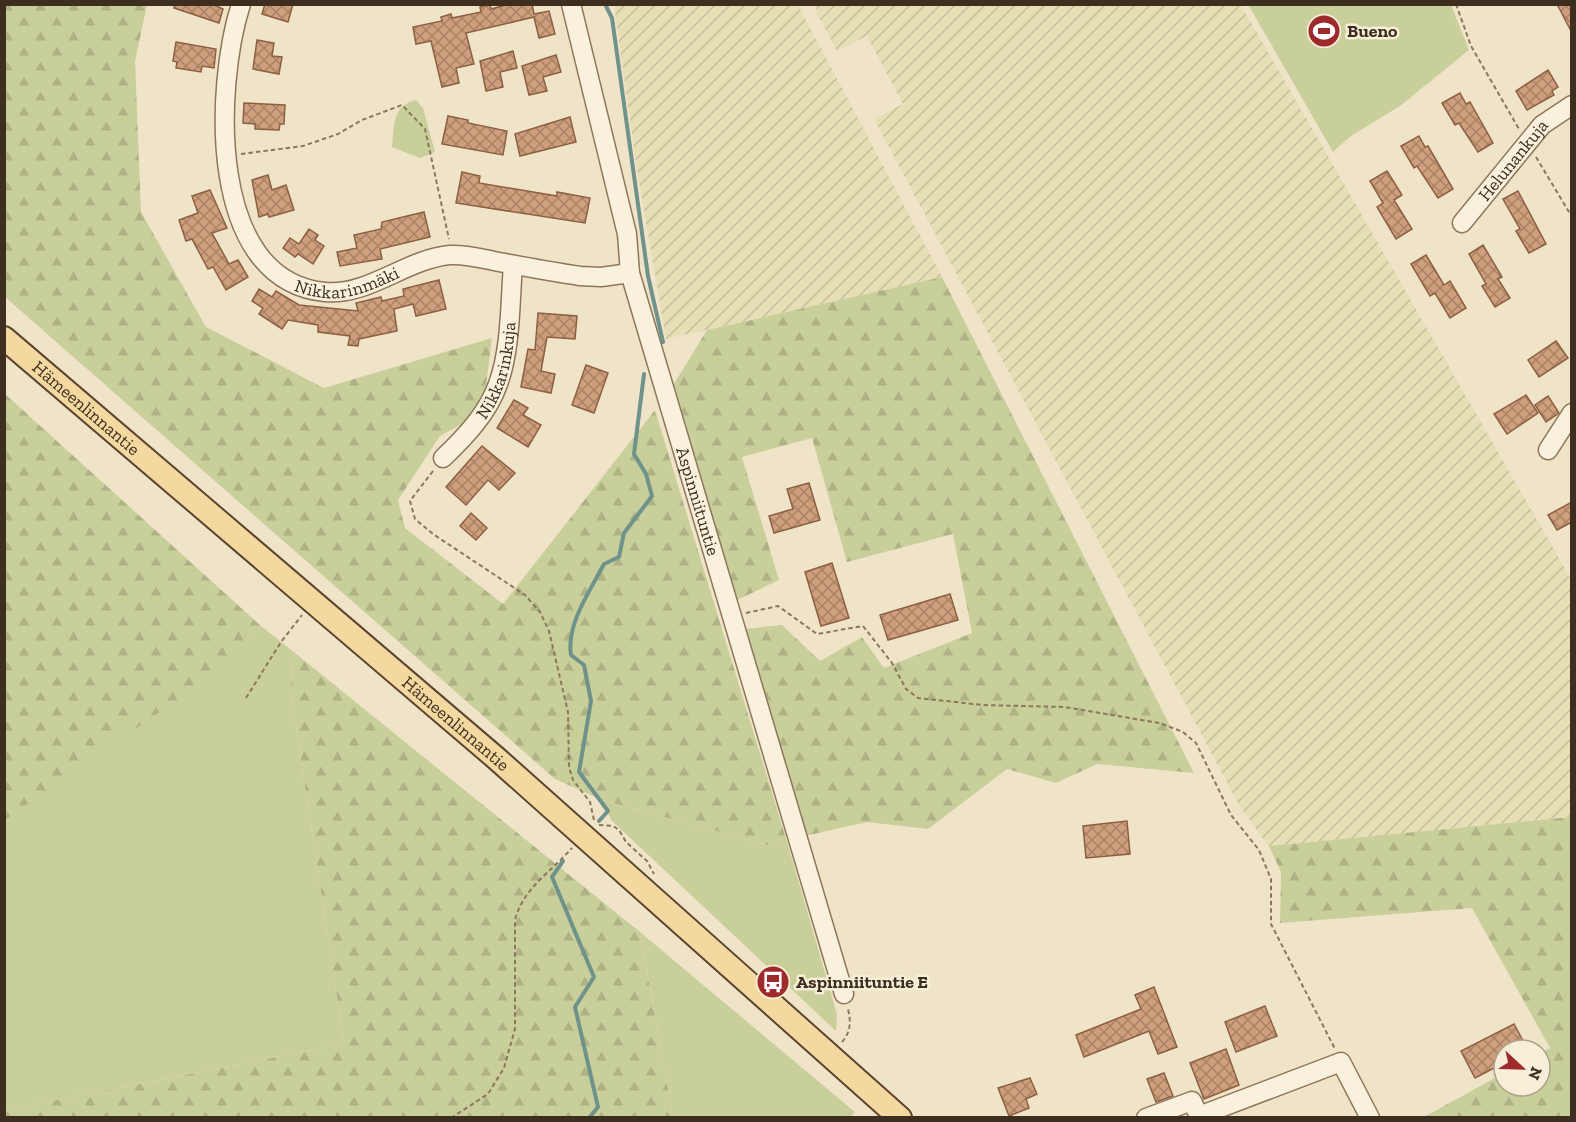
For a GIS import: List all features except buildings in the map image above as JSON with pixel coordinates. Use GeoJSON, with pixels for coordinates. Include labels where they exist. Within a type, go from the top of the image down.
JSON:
{"type":"FeatureCollection","features":[{"type":"Feature","properties":{"kind":"main road","name":"Hämeenlinnantie"},"geometry":{"type":"LineString","coordinates":[[4,338],[496,758],[900,1118]]}},
{"type":"Feature","properties":{"kind":"street","name":"Nikkarinmäki"},"geometry":{"type":"LineString","coordinates":[[241,4],[228,73],[224,130],[226,157],[232,194],[248,238],[266,264],[280,275],[307,289],[339,292],[356,289],[415,263],[450,255],[580,276],[601,277],[630,273]]}},
{"type":"Feature","properties":{"kind":"street","name":"Aspinniituntie"},"geometry":{"type":"LineString","coordinates":[[571,4],[627,234],[630,273],[844,994]]}},
{"type":"Feature","properties":{"kind":"street","name":"Helunankuja"},"geometry":{"type":"LineString","coordinates":[[1462,223],[1542,125],[1572,105]]}},
{"type":"Feature","properties":{"kind":"street","name":"Nikkarinkuja"},"geometry":{"type":"LineString","coordinates":[[443,458],[468,434],[498,384],[506,345],[513,265]]}},
{"type":"Feature","properties":{"kind":"street"},"geometry":{"type":"LineString","coordinates":[[1548,450],[1572,413]]}},
{"type":"Feature","properties":{"kind":"street"},"geometry":{"type":"LineString","coordinates":[[1146,1118],[1192,1101],[1199,1116],[1341,1062],[1370,1118]]}},
{"type":"Feature","properties":{"kind":"path"},"geometry":{"type":"LineString","coordinates":[[1456,4],[1471,46],[1572,217]]}},
{"type":"Feature","properties":{"kind":"path"},"geometry":{"type":"LineString","coordinates":[[226,157],[303,146],[338,134],[362,120],[402,105],[425,129],[450,247]]}},
{"type":"Feature","properties":{"kind":"path"},"geometry":{"type":"LineString","coordinates":[[443,458],[410,501],[411,512],[415,519],[433,534],[525,595],[540,612],[549,631],[568,712],[569,767],[573,780],[590,802],[594,823]]}},
{"type":"Feature","properties":{"kind":"path"},"geometry":{"type":"LineString","coordinates":[[246,698],[280,642],[313,602]]}},
{"type":"Feature","properties":{"kind":"path"},"geometry":{"type":"LineString","coordinates":[[730,616],[778,606],[817,634],[863,626],[891,663],[906,689],[918,698],[983,705],[1064,707],[1160,723],[1183,732],[1196,743],[1231,815],[1259,850],[1271,879],[1271,924],[1341,1062]]}},
{"type":"Feature","properties":{"kind":"path"},"geometry":{"type":"LineString","coordinates":[[451,1118],[488,1094],[504,1068],[515,1029],[515,920],[519,906],[528,891],[576,845]]}},
{"type":"Feature","properties":{"kind":"path"},"geometry":{"type":"LineString","coordinates":[[839,1045],[847,1037],[851,1022],[844,994]]}},
{"type":"Feature","properties":{"kind":"shaded area"},"geometry":{"type":"Polygon","coordinates":[[[614,5],[798,5],[942,277],[666,339],[636,164],[614,5]]]}},
{"type":"Feature","properties":{"kind":"shaded area"},"geometry":{"type":"Polygon","coordinates":[[[816,5],[1241,5],[1571,579],[1571,817],[1269,846],[1240,807],[874,119],[903,104],[867,36],[837,51],[817,14],[816,5]]]}},
{"type":"Feature","properties":{"kind":"green space"},"geometry":{"type":"Polygon","coordinates":[[[5,5],[147,5],[135,61],[141,212],[206,327],[324,388],[492,338],[485,394],[462,424],[440,436],[398,500],[405,528],[503,604],[655,410],[788,845],[775,847],[602,800],[555,779],[5,297],[5,5]]]}},
{"type":"Feature","properties":{"kind":"green space"},"geometry":{"type":"Polygon","coordinates":[[[1451,5],[1469,50],[1400,106],[1351,136],[1333,152],[1249,6],[1451,5]]]}},
{"type":"Feature","properties":{"kind":"green space"},"geometry":{"type":"Polygon","coordinates":[[[416,100],[423,108],[435,152],[420,158],[392,147],[398,112],[408,103],[416,100]]]}},
{"type":"Feature","properties":{"kind":"green space"},"geometry":{"type":"Polygon","coordinates":[[[942,277],[1194,773],[1097,764],[1056,783],[1007,769],[928,829],[867,822],[805,836],[744,629],[782,625],[820,661],[862,637],[884,668],[972,633],[953,534],[847,562],[812,438],[742,457],[779,580],[735,601],[672,387],[707,330],[942,277]]]}},
{"type":"Feature","properties":{"kind":"green space"},"geometry":{"type":"Polygon","coordinates":[[[5,394],[261,626],[230,663],[5,820],[5,394]]]}},
{"type":"Feature","properties":{"kind":"green space"},"geometry":{"type":"Polygon","coordinates":[[[261,626],[295,653],[290,687],[344,1044],[5,1110],[4,820],[229,663],[261,626]]]}},
{"type":"Feature","properties":{"kind":"green space"},"geometry":{"type":"Polygon","coordinates":[[[295,653],[640,932],[673,1117],[5,1117],[5,1110],[344,1044],[290,687],[295,653]]]}},
{"type":"Feature","properties":{"kind":"green space"},"geometry":{"type":"Polygon","coordinates":[[[602,800],[775,847],[788,845],[837,1014],[836,1031],[611,820],[602,800]]]}},
{"type":"Feature","properties":{"kind":"green space"},"geometry":{"type":"Polygon","coordinates":[[[1571,817],[1571,1117],[1424,1117],[1492,1080],[1492,1098],[1552,1098],[1552,1038],[1544,1038],[1472,908],[1280,923],[1281,872],[1269,846],[1571,817]]]}},
{"type":"Feature","properties":{"kind":"green space"},"geometry":{"type":"Polygon","coordinates":[[[640,932],[855,1112],[850,1118],[673,1117],[640,932]]]}},
{"type":"Feature","properties":{"kind":"waterway"},"geometry":{"type":"LineString","coordinates":[[605,4],[612,18],[648,276],[663,342]]}},
{"type":"Feature","properties":{"kind":"waterway"},"geometry":{"type":"LineString","coordinates":[[599,821],[608,811],[579,772],[591,701],[584,665],[571,655],[570,644],[580,608],[604,564],[619,557],[624,533],[652,496],[646,474],[634,454],[644,374]]}},
{"type":"Feature","properties":{"kind":"waterway"},"geometry":{"type":"LineString","coordinates":[[563,861],[552,877],[594,977],[575,1007],[598,1107],[589,1118]]}},
{"type":"Feature","properties":{"kind":"place","name":"Bueno"},"geometry":{"type":"Point","coordinates":[1324,31]}},
{"type":"Feature","properties":{"kind":"place","name":"Aspinniituntie E"},"geometry":{"type":"Point","coordinates":[773,982]}}]}
